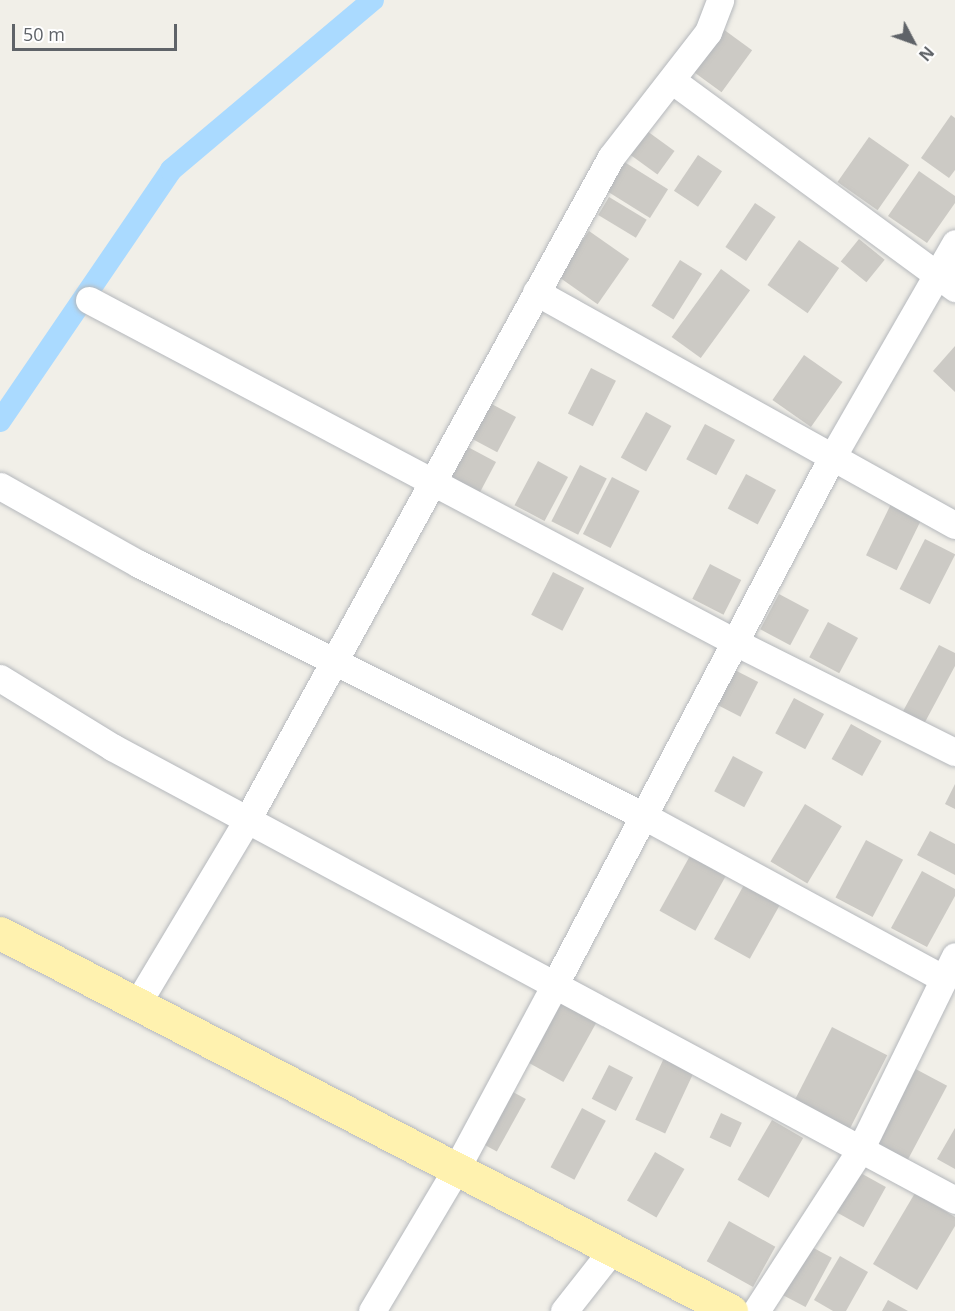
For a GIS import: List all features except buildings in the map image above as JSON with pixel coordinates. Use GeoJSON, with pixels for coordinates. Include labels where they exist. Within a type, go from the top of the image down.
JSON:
{"type":"FeatureCollection","features":[{"type":"Feature","properties":{"kind":"main road"},"geometry":{"type":"LineString","coordinates":[[0,933],[455,1171],[731,1311]]}},
{"type":"Feature","properties":{"kind":"street"},"geometry":{"type":"LineString","coordinates":[[137,1004],[247,820],[611,156],[674,81],[708,32],[720,0]]}},
{"type":"Feature","properties":{"kind":"street"},"geometry":{"type":"LineString","coordinates":[[674,81],[945,280]]}},
{"type":"Feature","properties":{"kind":"street"},"geometry":{"type":"LineString","coordinates":[[372,1311],[455,1171],[831,459],[945,280],[955,243]]}},
{"type":"Feature","properties":{"kind":"street"},"geometry":{"type":"LineString","coordinates":[[536,292],[831,459],[955,525]]}},
{"type":"Feature","properties":{"kind":"street"},"geometry":{"type":"LineString","coordinates":[[89,300],[733,641],[955,752]]}},
{"type":"Feature","properties":{"kind":"street"},"geometry":{"type":"LineString","coordinates":[[0,486],[140,564],[949,967],[860,1152],[756,1311]]}},
{"type":"Feature","properties":{"kind":"street"},"geometry":{"type":"LineString","coordinates":[[0,678],[112,747],[860,1152],[955,1200]]}},
{"type":"Feature","properties":{"kind":"street"},"geometry":{"type":"LineString","coordinates":[[564,1311],[612,1250]]}},
{"type":"Feature","properties":{"kind":"waterway"},"geometry":{"type":"LineString","coordinates":[[0,421],[171,170],[373,0]]}}]}
